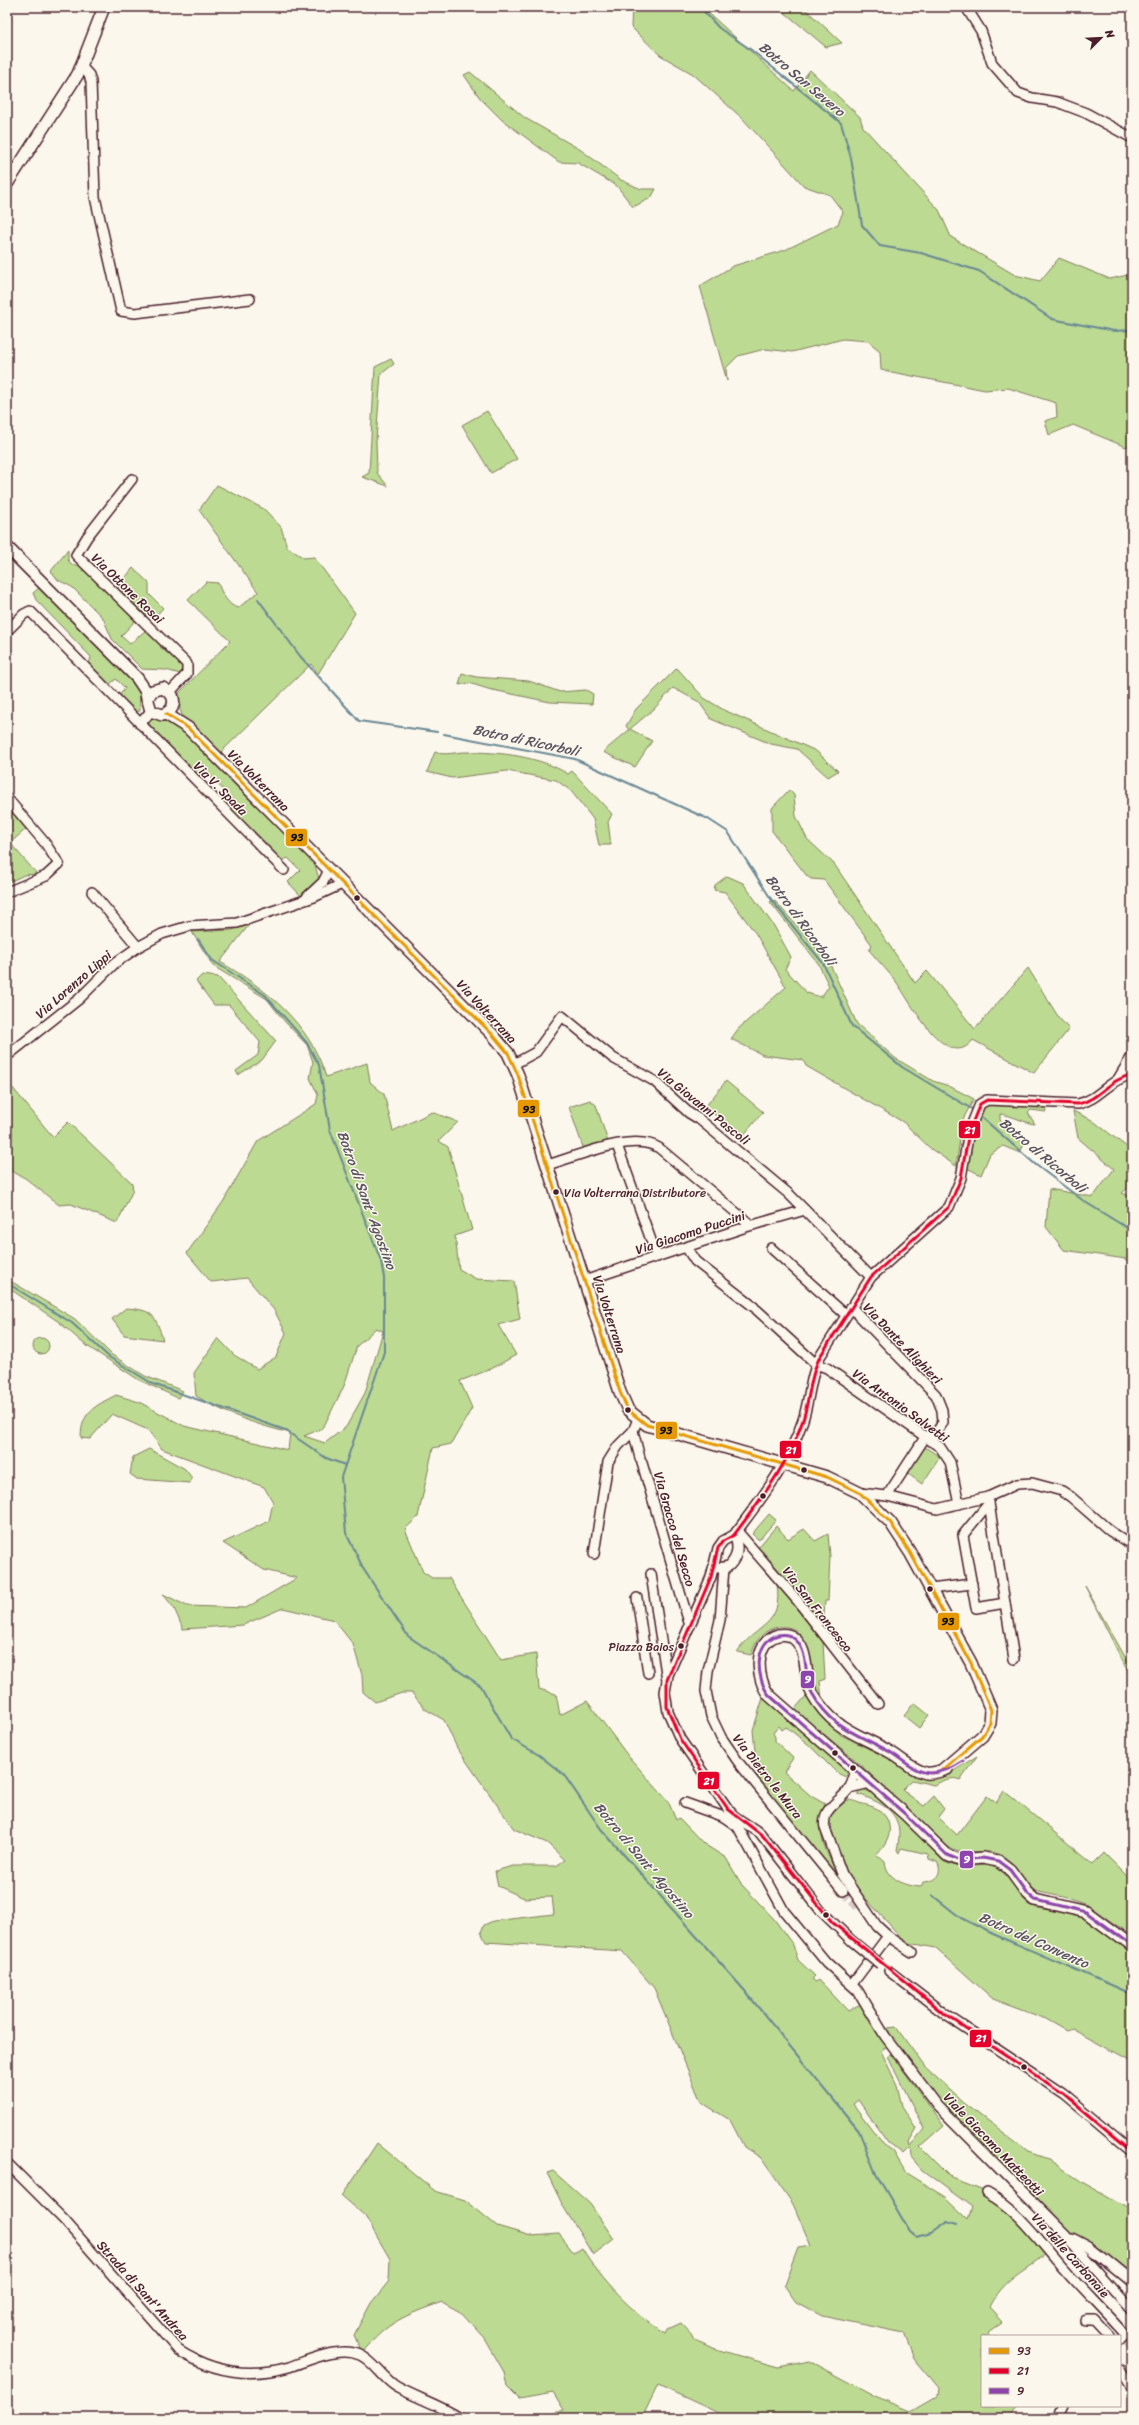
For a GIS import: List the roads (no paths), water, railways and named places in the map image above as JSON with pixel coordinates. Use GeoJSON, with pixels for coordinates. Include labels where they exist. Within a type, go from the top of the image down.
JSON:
{"type":"FeatureCollection","features":[{"type":"Feature","properties":{"kind":"main road"},"geometry":{"type":"LineString","coordinates":[[7,184],[81,66],[104,7]]}},
{"type":"Feature","properties":{"kind":"main road"},"geometry":{"type":"LineString","coordinates":[[7,547],[138,678],[155,690]]}},
{"type":"Feature","properties":{"kind":"main road"},"geometry":{"type":"LineString","coordinates":[[138,678],[145,690],[151,711]]}},
{"type":"Feature","properties":{"kind":"main road"},"geometry":{"type":"LineString","coordinates":[[147,699],[155,690],[163,688],[170,692],[174,698],[170,709]]}},
{"type":"Feature","properties":{"kind":"main road","name":"Via Volterrana"},"geometry":{"type":"LineString","coordinates":[[151,711],[158,715],[170,709],[496,1038],[514,1064],[624,1403],[638,1419]]}},
{"type":"Feature","properties":{"kind":"main road"},"geometry":{"type":"LineString","coordinates":[[638,1419],[653,1427],[827,1477],[860,1493],[897,1531],[971,1663],[994,1699],[999,1721],[993,1734],[972,1754],[955,1766],[931,1773],[917,1770],[890,1752],[842,1728],[824,1710],[809,1689],[803,1654],[798,1642],[787,1635],[772,1637],[764,1646],[760,1658],[760,1674],[765,1690],[778,1704],[856,1770],[949,1856],[959,1860],[989,1858],[1001,1862],[1035,1900],[1086,1912],[1132,1946]]}},
{"type":"Feature","properties":{"kind":"street"},"geometry":{"type":"LineString","coordinates":[[966,7],[981,31],[992,63],[1018,93],[1032,98],[1057,102],[1086,113],[1132,138]]}},
{"type":"Feature","properties":{"kind":"street"},"geometry":{"type":"LineString","coordinates":[[81,66],[90,75],[92,86],[92,173],[96,203],[121,311],[135,313],[250,299]]}},
{"type":"Feature","properties":{"kind":"street","name":"Via Ottone Rosai"},"geometry":{"type":"LineString","coordinates":[[132,479],[87,537],[76,555],[187,664],[187,674],[170,692]]}},
{"type":"Feature","properties":{"kind":"street","name":"Via V. Spada"},"geometry":{"type":"LineString","coordinates":[[7,632],[24,614],[30,611],[284,870]]}},
{"type":"Feature","properties":{"kind":"street"},"geometry":{"type":"LineString","coordinates":[[140,724],[151,711]]}},
{"type":"Feature","properties":{"kind":"street"},"geometry":{"type":"LineString","coordinates":[[7,798],[52,852],[59,864],[46,876],[7,892]]}},
{"type":"Feature","properties":{"kind":"street","name":"Via Lorenzo Lippi"},"geometry":{"type":"LineString","coordinates":[[304,900],[320,886],[329,870]]}},
{"type":"Feature","properties":{"kind":"street","name":"Via Lorenzo Lippi"},"geometry":{"type":"LineString","coordinates":[[7,1056],[79,999],[116,963],[138,947],[175,929],[236,923],[304,900],[342,884]]}},
{"type":"Feature","properties":{"kind":"street"},"geometry":{"type":"LineString","coordinates":[[92,892],[138,947]]}},
{"type":"Feature","properties":{"kind":"street","name":"Via Giovanni Pascoli"},"geometry":{"type":"LineString","coordinates":[[514,1064],[536,1052],[562,1016],[617,1061],[662,1087],[689,1113],[699,1118],[764,1172],[805,1210],[871,1277]]}},
{"type":"Feature","properties":{"kind":"street"},"geometry":{"type":"LineString","coordinates":[[1118,1079],[1132,1056]]}},
{"type":"Feature","properties":{"kind":"street"},"geometry":{"type":"LineString","coordinates":[[667,1680],[690,1626],[719,1567],[718,1548],[723,1541],[735,1533],[777,1477],[784,1464],[805,1414],[816,1364],[871,1277],[949,1207],[962,1172],[971,1123],[980,1104],[988,1100],[1078,1104],[1088,1101],[1118,1079],[1132,1075]]}},
{"type":"Feature","properties":{"kind":"street"},"geometry":{"type":"LineString","coordinates":[[548,1165],[617,1145],[641,1141],[659,1148],[751,1225]]}},
{"type":"Feature","properties":{"kind":"street"},"geometry":{"type":"LineString","coordinates":[[617,1145],[657,1257]]}},
{"type":"Feature","properties":{"kind":"street","name":"Via Giacomo Puccini"},"geometry":{"type":"LineString","coordinates":[[584,1281],[751,1225],[805,1210]]}},
{"type":"Feature","properties":{"kind":"street","name":"Via Antonio Salvetti"},"geometry":{"type":"LineString","coordinates":[[686,1247],[695,1261],[755,1308],[816,1364],[827,1368],[929,1438],[948,1458],[958,1504]]}},
{"type":"Feature","properties":{"kind":"street"},"geometry":{"type":"LineString","coordinates":[[771,1248],[846,1316]]}},
{"type":"Feature","properties":{"kind":"street","name":"Via Dante Alighieri"},"geometry":{"type":"LineString","coordinates":[[851,1307],[938,1398],[943,1422],[929,1438],[887,1496]]}},
{"type":"Feature","properties":{"kind":"street"},"geometry":{"type":"LineString","coordinates":[[594,1554],[608,1462],[618,1446],[634,1435],[638,1419]]}},
{"type":"Feature","properties":{"kind":"street","name":"Via Gracco del Secco"},"geometry":{"type":"LineString","coordinates":[[634,1435],[690,1626]]}},
{"type":"Feature","properties":{"kind":"street"},"geometry":{"type":"LineString","coordinates":[[860,1493],[887,1496],[933,1509],[988,1500],[1023,1483],[1058,1490],[1071,1496],[1110,1531],[1132,1545]]}},
{"type":"Feature","properties":{"kind":"street"},"geometry":{"type":"LineString","coordinates":[[988,1500],[963,1535],[976,1608],[1005,1603]]}},
{"type":"Feature","properties":{"kind":"street"},"geometry":{"type":"LineString","coordinates":[[988,1500],[1014,1659]]}},
{"type":"Feature","properties":{"kind":"street"},"geometry":{"type":"LineString","coordinates":[[719,1567],[732,1563],[737,1552],[735,1533]]}},
{"type":"Feature","properties":{"kind":"street","name":"Via San Francesco"},"geometry":{"type":"LineString","coordinates":[[735,1533],[753,1549],[813,1621],[878,1704]]}},
{"type":"Feature","properties":{"kind":"street","name":"Via Dietro le Mura"},"geometry":{"type":"LineString","coordinates":[[719,1567],[720,1620],[708,1671],[706,1691],[711,1716],[724,1742],[750,1777],[843,1891]]}},
{"type":"Feature","properties":{"kind":"street"},"geometry":{"type":"LineString","coordinates":[[651,1574],[667,1680],[666,1703],[675,1730],[734,1816],[760,1833],[821,1911],[852,1941],[880,1964]]}},
{"type":"Feature","properties":{"kind":"street"},"geometry":{"type":"LineString","coordinates":[[930,1589],[972,1584]]}},
{"type":"Feature","properties":{"kind":"street"},"geometry":{"type":"LineString","coordinates":[[637,1598],[646,1651],[648,1673]]}},
{"type":"Feature","properties":{"kind":"street"},"geometry":{"type":"LineString","coordinates":[[646,1651],[662,1648]]}},
{"type":"Feature","properties":{"kind":"street"},"geometry":{"type":"LineString","coordinates":[[856,1770],[849,1788],[833,1804],[824,1822],[836,1862],[851,1888],[877,1926]]}},
{"type":"Feature","properties":{"kind":"street"},"geometry":{"type":"LineString","coordinates":[[849,1788],[870,1783]]}},
{"type":"Feature","properties":{"kind":"street"},"geometry":{"type":"LineString","coordinates":[[685,1803],[724,1817],[738,1827]]}},
{"type":"Feature","properties":{"kind":"street","name":"Viale Giacomo Matteotti"},"geometry":{"type":"LineString","coordinates":[[734,1816],[738,1827],[784,1911],[826,1962],[852,1984],[865,1999],[894,2048],[950,2120],[1066,2235]]}},
{"type":"Feature","properties":{"kind":"street"},"geometry":{"type":"LineString","coordinates":[[858,1907],[888,1936],[912,1952]]}},
{"type":"Feature","properties":{"kind":"street"},"geometry":{"type":"LineString","coordinates":[[852,1984],[888,1936]]}},
{"type":"Feature","properties":{"kind":"street"},"geometry":{"type":"LineString","coordinates":[[889,1971],[946,2016],[1063,2093],[1132,2151]]}},
{"type":"Feature","properties":{"kind":"street","name":"Strada di Sant'Andrea"},"geometry":{"type":"LineString","coordinates":[[7,2163],[64,2220],[178,2350],[197,2363],[215,2369],[234,2372],[270,2372],[329,2354],[345,2352],[360,2355],[396,2386],[460,2418]]}},
{"type":"Feature","properties":{"kind":"street","name":"Via delle Carbonaie"},"geometry":{"type":"LineString","coordinates":[[987,2193],[1016,2214],[1063,2268],[1125,2335],[1121,2344]]}},
{"type":"Feature","properties":{"kind":"street"},"geometry":{"type":"LineString","coordinates":[[1066,2235],[1089,2247],[1132,2282]]}},
{"type":"Feature","properties":{"kind":"street"},"geometry":{"type":"LineString","coordinates":[[1066,2235],[1132,2308]]}},
{"type":"Feature","properties":{"kind":"street"},"geometry":{"type":"LineString","coordinates":[[1086,2321],[1093,2321],[1106,2335]]}},
{"type":"Feature","properties":{"kind":"street"},"geometry":{"type":"LineString","coordinates":[[1121,2371],[1132,2388]]}},
{"type":"Feature","properties":{"kind":"street"},"geometry":{"type":"LineString","coordinates":[[1057,2418],[1062,2407]]}},
{"type":"Feature","properties":{"kind":"waterway","name":"Botro San Severo"},"geometry":{"type":"LineString","coordinates":[[700,7],[719,28],[750,49],[841,123],[851,158],[862,225],[880,246],[921,253],[979,271],[1052,319],[1114,331],[1132,330]]}},
{"type":"Feature","properties":{"kind":"waterway","name":"Botro di Ricorboli"},"geometry":{"type":"LineString","coordinates":[[258,599],[300,656],[359,721],[437,732]]}},
{"type":"Feature","properties":{"kind":"waterway","name":"Botro di Ricorboli"},"geometry":{"type":"LineString","coordinates":[[444,734],[575,759],[708,819],[728,832],[773,902],[823,963],[852,1026],[902,1067],[975,1111]]}},
{"type":"Feature","properties":{"kind":"waterway","name":"Botro di Sant' Agostino"},"geometry":{"type":"LineString","coordinates":[[198,939],[212,960],[265,995],[307,1043],[319,1065],[330,1130],[381,1261],[384,1278],[384,1352],[341,1477],[346,1533],[364,1570],[408,1636],[481,1686],[511,1739],[539,1755],[564,1775],[601,1829],[745,1991],[859,2131],[876,2174],[910,2232],[916,2237],[931,2233],[948,2221],[958,2224]]}},
{"type":"Feature","properties":{"kind":"waterway","name":"Botro di Ricorboli"},"geometry":{"type":"LineString","coordinates":[[978,1114],[1036,1165],[1085,1202],[1132,1231]]}},
{"type":"Feature","properties":{"kind":"waterway"},"geometry":{"type":"LineString","coordinates":[[7,1283],[72,1323],[109,1357],[153,1384],[285,1430],[326,1458],[345,1465]]}},
{"type":"Feature","properties":{"kind":"waterway","name":"Botro del Convento"},"geometry":{"type":"LineString","coordinates":[[932,1895],[961,1918],[993,1934],[1132,1994]]}},
{"type":"Feature","properties":{"kind":"tunnel"},"geometry":{"type":"LineString","coordinates":[[843,1891],[858,1907]]}},
{"type":"Feature","properties":{"kind":"tunnel"},"geometry":{"type":"LineString","coordinates":[[1123,2344],[1132,2337]]}},
{"type":"Feature","properties":{"kind":"place","name":"Via Volterrana Distributore"},"geometry":{"type":"Point","coordinates":[556,1192]}},
{"type":"Feature","properties":{"kind":"place","name":"Piazza Baios"},"geometry":{"type":"Point","coordinates":[681,1646]}}]}
